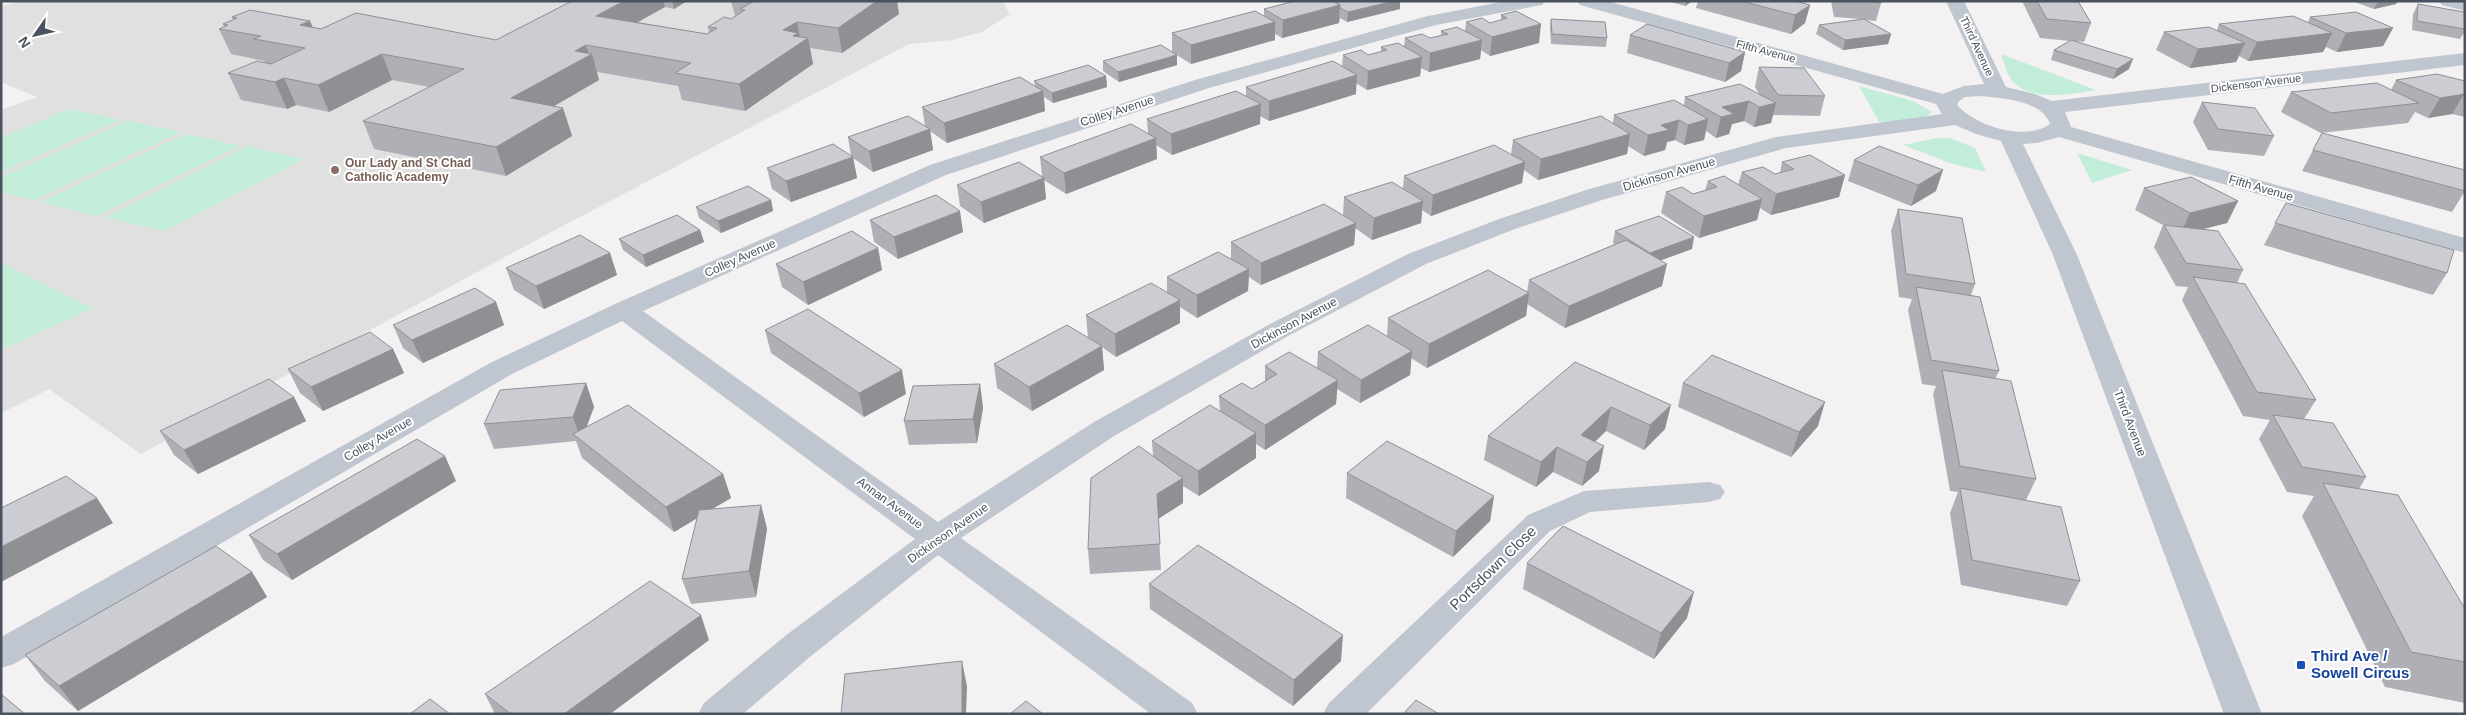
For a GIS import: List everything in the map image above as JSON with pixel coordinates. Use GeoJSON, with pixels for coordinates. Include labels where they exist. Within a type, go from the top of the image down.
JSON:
{"type":"FeatureCollection","features":[{"type":"Feature","properties":{"kind":"street","name":"Colley Avenue"},"geometry":{"type":"LineString","coordinates":[[1,654],[502,368],[624,310],[938,170],[1211,81],[1434,20],[1536,1]]}},
{"type":"Feature","properties":{"kind":"street","name":"Fifth Avenue"},"geometry":{"type":"LineString","coordinates":[[1586,1],[1952,110],[1971,126],[2009,136],[2038,136],[2057,130],[2465,246]]}},
{"type":"Feature","properties":{"kind":"street","name":"Third Avenue"},"geometry":{"type":"LineString","coordinates":[[1955,1],[1998,92]]}},
{"type":"Feature","properties":{"kind":"street"},"geometry":{"type":"LineString","coordinates":[[2448,1],[2465,6]]}},
{"type":"Feature","properties":{"kind":"street","name":"Dickenson Avenue"},"geometry":{"type":"LineString","coordinates":[[2048,108],[2465,59]]}},
{"type":"Feature","properties":{"kind":"street","name":"Dickinson Avenue"},"geometry":{"type":"LineString","coordinates":[[717,714],[798,646],[938,538],[1104,430],[1280,330],[1417,259],[1506,224],[1594,195],[1784,142],[1952,110],[1952,95],[1964,92],[1998,92],[2034,101],[2048,108]]}},
{"type":"Feature","properties":{"kind":"street"},"geometry":{"type":"LineString","coordinates":[[2048,108],[2060,120],[2061,126],[2057,130]]}},
{"type":"Feature","properties":{"kind":"street","name":"Third Avenue"},"geometry":{"type":"LineString","coordinates":[[2009,136],[2065,255],[2243,714]]}},
{"type":"Feature","properties":{"kind":"street","name":"Annan Avenue"},"geometry":{"type":"LineString","coordinates":[[624,310],[1179,714]]}},
{"type":"Feature","properties":{"kind":"street","name":"Portsdown Close"},"geometry":{"type":"LineString","coordinates":[[1342,714],[1539,523],[1584,502],[1709,492]]}},
{"type":"Feature","properties":{"kind":"shaded area","name":"Our Lady and St Chad Catholic Academy"},"geometry":{"type":"Polygon","coordinates":[[[21,1],[1002,1],[1010,14],[982,32],[952,40],[909,44],[555,230],[141,454],[49,389],[1,413],[1,110],[37,97],[1,82],[1,6],[21,1]]]}},
{"type":"Feature","properties":{"kind":"green space"},"geometry":{"type":"Polygon","coordinates":[[[2001,54],[2096,90],[2063,95],[2039,94],[2028,91],[2019,87],[2011,79],[2001,54]]]}},
{"type":"Feature","properties":{"kind":"green space"},"geometry":{"type":"Polygon","coordinates":[[[1859,86],[1913,101],[1932,112],[1927,116],[1914,120],[1879,122],[1859,86]]]}},
{"type":"Feature","properties":{"kind":"green space"},"geometry":{"type":"Polygon","coordinates":[[[69,109],[120,120],[1,172],[1,138],[69,109]]]}},
{"type":"Feature","properties":{"kind":"green space"},"geometry":{"type":"Polygon","coordinates":[[[128,121],[181,132],[34,200],[1,192],[1,177],[128,121]]]}},
{"type":"Feature","properties":{"kind":"green space"},"geometry":{"type":"Polygon","coordinates":[[[186,134],[240,146],[96,216],[40,202],[186,134]]]}},
{"type":"Feature","properties":{"kind":"green space"},"geometry":{"type":"Polygon","coordinates":[[[1937,138],[1950,138],[1975,148],[1986,172],[1953,164],[1903,145],[1937,138]]]}},
{"type":"Feature","properties":{"kind":"green space"},"geometry":{"type":"Polygon","coordinates":[[[248,146],[304,159],[164,231],[105,217],[248,146]]]}},
{"type":"Feature","properties":{"kind":"green space"},"geometry":{"type":"Polygon","coordinates":[[[2077,153],[2132,170],[2092,183],[2077,153]]]}},
{"type":"Feature","properties":{"kind":"green space"},"geometry":{"type":"Polygon","coordinates":[[[1,263],[93,308],[1,350],[1,263]]]}},
{"type":"Feature","properties":{"kind":"building"},"geometry":{"type":"Polygon","coordinates":[[[572,1],[624,1],[596,16],[707,34],[717,28],[708,27],[724,17],[731,19],[745,10],[740,9],[754,1],[877,1],[838,28],[797,22],[783,30],[798,33],[793,36],[808,38],[739,84],[675,73],[691,63],[586,45],[575,51],[592,54],[511,98],[563,108],[496,147],[363,121],[464,69],[382,54],[318,85],[284,78],[275,82],[228,73],[257,61],[271,64],[305,48],[254,39],[261,36],[219,29],[228,25],[223,24],[237,18],[232,17],[250,10],[310,21],[300,25],[321,29],[356,13],[496,40],[572,1]]]}},
{"type":"Feature","properties":{"kind":"building"},"geometry":{"type":"Polygon","coordinates":[[[1295,1],[1333,1],[1340,5],[1283,20],[1264,9],[1295,1]]]}},
{"type":"Feature","properties":{"kind":"building"},"geometry":{"type":"Polygon","coordinates":[[[1394,1],[1348,12],[1340,8],[1340,5],[1335,2],[1394,1]]]}},
{"type":"Feature","properties":{"kind":"building"},"geometry":{"type":"Polygon","coordinates":[[[1741,1],[1795,1],[1810,5],[1795,15],[1741,1]]]}},
{"type":"Feature","properties":{"kind":"building"},"geometry":{"type":"Polygon","coordinates":[[[2037,1],[2078,1],[2091,23],[2047,19],[2037,1]]]}},
{"type":"Feature","properties":{"kind":"building"},"geometry":{"type":"Polygon","coordinates":[[[2418,4],[2464,12],[2465,29],[2417,21],[2418,4]]]}},
{"type":"Feature","properties":{"kind":"building"},"geometry":{"type":"Polygon","coordinates":[[[1255,11],[1275,22],[1191,45],[1172,33],[1255,11]]]}},
{"type":"Feature","properties":{"kind":"building"},"geometry":{"type":"Polygon","coordinates":[[[1516,11],[1541,24],[1492,37],[1466,22],[1482,18],[1490,23],[1507,18],[1501,15],[1516,11]]]}},
{"type":"Feature","properties":{"kind":"building"},"geometry":{"type":"Polygon","coordinates":[[[2356,12],[2393,28],[2346,33],[2310,17],[2356,12]]]}},
{"type":"Feature","properties":{"kind":"building"},"geometry":{"type":"Polygon","coordinates":[[[2293,16],[2332,33],[2257,42],[2219,24],[2293,16]]]}},
{"type":"Feature","properties":{"kind":"building"},"geometry":{"type":"Polygon","coordinates":[[[1551,19],[1605,22],[1607,38],[1552,34],[1551,19]]]}},
{"type":"Feature","properties":{"kind":"building"},"geometry":{"type":"Polygon","coordinates":[[[1864,19],[1891,34],[1845,40],[1819,25],[1864,19]]]}},
{"type":"Feature","properties":{"kind":"building"},"geometry":{"type":"Polygon","coordinates":[[[1647,24],[1745,52],[1729,63],[1630,35],[1647,24]]]}},
{"type":"Feature","properties":{"kind":"building"},"geometry":{"type":"Polygon","coordinates":[[[1457,27],[1482,40],[1430,53],[1405,38],[1422,34],[1430,38],[1448,34],[1441,31],[1457,27]]]}},
{"type":"Feature","properties":{"kind":"building"},"geometry":{"type":"Polygon","coordinates":[[[2209,27],[2245,43],[2198,49],[2164,32],[2209,27]]]}},
{"type":"Feature","properties":{"kind":"building"},"geometry":{"type":"Polygon","coordinates":[[[2071,40],[2133,59],[2117,69],[2054,50],[2071,40]]]}},
{"type":"Feature","properties":{"kind":"building"},"geometry":{"type":"Polygon","coordinates":[[[1398,43],[1422,57],[1368,71],[1343,55],[1361,50],[1368,55],[1387,50],[1381,47],[1398,43]]]}},
{"type":"Feature","properties":{"kind":"building"},"geometry":{"type":"Polygon","coordinates":[[[1161,45],[1177,55],[1118,72],[1103,61],[1161,45]]]}},
{"type":"Feature","properties":{"kind":"building"},"geometry":{"type":"Polygon","coordinates":[[[1333,61],[1357,75],[1269,101],[1246,87],[1333,61]]]}},
{"type":"Feature","properties":{"kind":"building"},"geometry":{"type":"Polygon","coordinates":[[[1088,65],[1106,76],[1052,93],[1034,81],[1088,65]]]}},
{"type":"Feature","properties":{"kind":"building"},"geometry":{"type":"Polygon","coordinates":[[[1759,67],[1804,68],[1825,96],[1778,95],[1759,67]]]}},
{"type":"Feature","properties":{"kind":"building"},"geometry":{"type":"Polygon","coordinates":[[[2437,74],[2465,81],[2465,94],[2440,98],[2396,80],[2437,74]]]}},
{"type":"Feature","properties":{"kind":"building"},"geometry":{"type":"Polygon","coordinates":[[[1020,77],[1043,91],[944,123],[922,107],[1020,77]]]}},
{"type":"Feature","properties":{"kind":"building"},"geometry":{"type":"Polygon","coordinates":[[[2377,83],[2419,103],[2331,113],[2291,92],[2377,83]]]}},
{"type":"Feature","properties":{"kind":"building"},"geometry":{"type":"Polygon","coordinates":[[[1740,84],[1776,103],[1759,107],[1749,101],[1722,107],[1734,114],[1721,117],[1685,97],[1740,84]]]}},
{"type":"Feature","properties":{"kind":"building"},"geometry":{"type":"Polygon","coordinates":[[[1236,91],[1261,104],[1171,134],[1147,119],[1236,91]]]}},
{"type":"Feature","properties":{"kind":"building"},"geometry":{"type":"Polygon","coordinates":[[[1674,100],[1708,119],[1688,125],[1679,120],[1661,125],[1669,130],[1648,135],[1614,115],[1674,100]]]}},
{"type":"Feature","properties":{"kind":"building"},"geometry":{"type":"Polygon","coordinates":[[[2202,102],[2255,108],[2274,136],[2218,129],[2202,102]]]}},
{"type":"Feature","properties":{"kind":"building"},"geometry":{"type":"Polygon","coordinates":[[[908,116],[930,129],[869,151],[848,137],[908,116]]]}},
{"type":"Feature","properties":{"kind":"building"},"geometry":{"type":"Polygon","coordinates":[[[1601,116],[1630,134],[1541,159],[1513,140],[1601,116]]]}},
{"type":"Feature","properties":{"kind":"building"},"geometry":{"type":"Polygon","coordinates":[[[1131,124],[1156,138],[1064,173],[1040,157],[1131,124]]]}},
{"type":"Feature","properties":{"kind":"building"},"geometry":{"type":"Polygon","coordinates":[[[2322,133],[2465,170],[2465,191],[2313,150],[2322,133]]]}},
{"type":"Feature","properties":{"kind":"building"},"geometry":{"type":"Polygon","coordinates":[[[833,144],[853,157],[786,181],[767,168],[833,144]]]}},
{"type":"Feature","properties":{"kind":"building"},"geometry":{"type":"Polygon","coordinates":[[[1494,145],[1525,162],[1433,195],[1404,176],[1494,145]]]}},
{"type":"Feature","properties":{"kind":"building"},"geometry":{"type":"Polygon","coordinates":[[[1879,146],[1943,170],[1918,185],[1854,160],[1879,146]]]}},
{"type":"Feature","properties":{"kind":"building"},"geometry":{"type":"Polygon","coordinates":[[[1810,155],[1845,175],[1776,194],[1742,172],[1763,167],[1775,174],[1794,169],[1782,162],[1810,155]]]}},
{"type":"Feature","properties":{"kind":"building"},"geometry":{"type":"Polygon","coordinates":[[[1019,162],[1044,178],[981,202],[957,185],[1019,162]]]}},
{"type":"Feature","properties":{"kind":"building"},"geometry":{"type":"Polygon","coordinates":[[[1724,176],[1762,199],[1704,216],[1666,192],[1682,187],[1693,194],[1717,187],[1708,181],[1724,176]]]}},
{"type":"Feature","properties":{"kind":"building"},"geometry":{"type":"Polygon","coordinates":[[[2191,177],[2238,201],[2190,213],[2144,188],[2191,177]]]}},
{"type":"Feature","properties":{"kind":"building"},"geometry":{"type":"Polygon","coordinates":[[[1392,182],[1423,201],[1374,218],[1344,197],[1392,182]]]}},
{"type":"Feature","properties":{"kind":"building"},"geometry":{"type":"Polygon","coordinates":[[[748,186],[771,200],[718,221],[696,207],[748,186]]]}},
{"type":"Feature","properties":{"kind":"building"},"geometry":{"type":"Polygon","coordinates":[[[936,195],[960,211],[894,237],[870,220],[936,195]]]}},
{"type":"Feature","properties":{"kind":"building"},"geometry":{"type":"Polygon","coordinates":[[[2286,203],[2454,250],[2447,273],[2275,223],[2286,203]]]}},
{"type":"Feature","properties":{"kind":"building"},"geometry":{"type":"Polygon","coordinates":[[[1324,204],[1356,223],[1261,263],[1231,242],[1324,204]]]}},
{"type":"Feature","properties":{"kind":"building"},"geometry":{"type":"Polygon","coordinates":[[[1898,209],[1962,218],[1975,284],[1906,274],[1898,209]]]}},
{"type":"Feature","properties":{"kind":"building"},"geometry":{"type":"Polygon","coordinates":[[[677,215],[700,230],[643,255],[619,239],[677,215]]]}},
{"type":"Feature","properties":{"kind":"building"},"geometry":{"type":"Polygon","coordinates":[[[1659,216],[1694,237],[1650,253],[1615,231],[1659,216]]]}},
{"type":"Feature","properties":{"kind":"building"},"geometry":{"type":"Polygon","coordinates":[[[2164,225],[2218,231],[2243,270],[2186,263],[2164,225]]]}},
{"type":"Feature","properties":{"kind":"building"},"geometry":{"type":"Polygon","coordinates":[[[852,231],[878,248],[803,282],[776,264],[852,231]]]}},
{"type":"Feature","properties":{"kind":"building"},"geometry":{"type":"Polygon","coordinates":[[[580,235],[610,253],[536,286],[506,268],[580,235]]]}},
{"type":"Feature","properties":{"kind":"building"},"geometry":{"type":"Polygon","coordinates":[[[1626,240],[1667,264],[1569,306],[1529,280],[1626,240]]]}},
{"type":"Feature","properties":{"kind":"building"},"geometry":{"type":"Polygon","coordinates":[[[1218,252],[1249,269],[1197,295],[1167,277],[1218,252]]]}},
{"type":"Feature","properties":{"kind":"building"},"geometry":{"type":"Polygon","coordinates":[[[1488,270],[1529,293],[1429,344],[1388,318],[1488,270]]]}},
{"type":"Feature","properties":{"kind":"building"},"geometry":{"type":"Polygon","coordinates":[[[2193,277],[2245,284],[2316,400],[2257,392],[2193,277]]]}},
{"type":"Feature","properties":{"kind":"building"},"geometry":{"type":"Polygon","coordinates":[[[1151,283],[1180,300],[1115,334],[1086,315],[1151,283]]]}},
{"type":"Feature","properties":{"kind":"building"},"geometry":{"type":"Polygon","coordinates":[[[1916,287],[1980,297],[1999,371],[1931,360],[1916,287]]]}},
{"type":"Feature","properties":{"kind":"building"},"geometry":{"type":"Polygon","coordinates":[[[475,288],[496,302],[412,340],[393,325],[475,288]]]}},
{"type":"Feature","properties":{"kind":"building"},"geometry":{"type":"Polygon","coordinates":[[[808,309],[902,370],[859,393],[765,330],[808,309]]]}},
{"type":"Feature","properties":{"kind":"building"},"geometry":{"type":"Polygon","coordinates":[[[1067,325],[1102,346],[1029,387],[994,364],[1067,325]]]}},
{"type":"Feature","properties":{"kind":"building"},"geometry":{"type":"Polygon","coordinates":[[[1368,325],[1412,351],[1361,380],[1318,352],[1368,325]]]}},
{"type":"Feature","properties":{"kind":"building"},"geometry":{"type":"Polygon","coordinates":[[[370,332],[393,349],[311,387],[288,369],[370,332]]]}},
{"type":"Feature","properties":{"kind":"building"},"geometry":{"type":"Polygon","coordinates":[[[1289,352],[1338,380],[1265,425],[1219,396],[1242,383],[1252,389],[1277,374],[1265,366],[1289,352]]]}},
{"type":"Feature","properties":{"kind":"building"},"geometry":{"type":"Polygon","coordinates":[[[1712,355],[1825,402],[1799,432],[1683,383],[1712,355]]]}},
{"type":"Feature","properties":{"kind":"building"},"geometry":{"type":"Polygon","coordinates":[[[1575,362],[1671,405],[1650,425],[1611,407],[1581,435],[1604,446],[1587,462],[1557,447],[1541,462],[1488,436],[1575,362]]]}},
{"type":"Feature","properties":{"kind":"building"},"geometry":{"type":"Polygon","coordinates":[[[1942,370],[2011,381],[2036,479],[1960,466],[1942,370]]]}},
{"type":"Feature","properties":{"kind":"building"},"geometry":{"type":"Polygon","coordinates":[[[269,379],[294,397],[184,450],[160,431],[269,379]]]}},
{"type":"Feature","properties":{"kind":"building"},"geometry":{"type":"Polygon","coordinates":[[[586,383],[573,417],[484,424],[500,390],[586,383]]]}},
{"type":"Feature","properties":{"kind":"building"},"geometry":{"type":"Polygon","coordinates":[[[980,384],[973,419],[904,421],[913,386],[980,384]]]}},
{"type":"Feature","properties":{"kind":"building"},"geometry":{"type":"Polygon","coordinates":[[[628,405],[723,474],[666,507],[573,434],[628,405]]]}},
{"type":"Feature","properties":{"kind":"building"},"geometry":{"type":"Polygon","coordinates":[[[1210,405],[1256,433],[1198,471],[1152,441],[1210,405]]]}},
{"type":"Feature","properties":{"kind":"building"},"geometry":{"type":"Polygon","coordinates":[[[2273,415],[2333,423],[2366,477],[2302,467],[2273,415]]]}},
{"type":"Feature","properties":{"kind":"building"},"geometry":{"type":"Polygon","coordinates":[[[417,439],[445,456],[277,554],[249,535],[417,439]]]}},
{"type":"Feature","properties":{"kind":"building"},"geometry":{"type":"Polygon","coordinates":[[[1387,441],[1494,496],[1456,531],[1347,473],[1387,441]]]}},
{"type":"Feature","properties":{"kind":"building"},"geometry":{"type":"Polygon","coordinates":[[[1139,446],[1183,478],[1157,494],[1160,544],[1088,549],[1091,478],[1139,446]]]}},
{"type":"Feature","properties":{"kind":"building"},"geometry":{"type":"Polygon","coordinates":[[[66,476],[97,498],[1,547],[1,508],[66,476]]]}},
{"type":"Feature","properties":{"kind":"building"},"geometry":{"type":"Polygon","coordinates":[[[2323,483],[2398,495],[2465,609],[2465,662],[2411,652],[2323,483]]]}},
{"type":"Feature","properties":{"kind":"building"},"geometry":{"type":"Polygon","coordinates":[[[1960,488],[2061,507],[2080,581],[1972,560],[1960,488]]]}},
{"type":"Feature","properties":{"kind":"building"},"geometry":{"type":"Polygon","coordinates":[[[761,505],[749,571],[682,579],[699,510],[761,505]]]}},
{"type":"Feature","properties":{"kind":"building"},"geometry":{"type":"Polygon","coordinates":[[[1563,526],[1694,592],[1661,633],[1527,563],[1563,526]]]}},
{"type":"Feature","properties":{"kind":"building"},"geometry":{"type":"Polygon","coordinates":[[[1198,545],[1343,635],[1294,680],[1149,584],[1198,545]]]}},
{"type":"Feature","properties":{"kind":"building"},"geometry":{"type":"Polygon","coordinates":[[[216,546],[252,572],[59,686],[25,655],[216,546]]]}},
{"type":"Feature","properties":{"kind":"building"},"geometry":{"type":"Polygon","coordinates":[[[650,581],[701,615],[564,714],[511,714],[485,694],[650,581]]]}},
{"type":"Feature","properties":{"kind":"building"},"geometry":{"type":"Polygon","coordinates":[[[962,661],[962,714],[841,714],[845,674],[962,661]]]}},
{"type":"Feature","properties":{"kind":"building"},"geometry":{"type":"Polygon","coordinates":[[[1,694],[25,714],[1,714],[1,694]]]}},
{"type":"Feature","properties":{"kind":"building"},"geometry":{"type":"Polygon","coordinates":[[[430,699],[450,714],[410,714],[430,699]]]}},
{"type":"Feature","properties":{"kind":"building"},"geometry":{"type":"Polygon","coordinates":[[[1416,700],[1439,714],[1403,714],[1416,700]]]}},
{"type":"Feature","properties":{"kind":"building"},"geometry":{"type":"Polygon","coordinates":[[[1026,701],[1043,714],[1010,714],[1026,701]]]}},
{"type":"Feature","properties":{"kind":"place","name":"Our Lady and St Chad Catholic Academy"},"geometry":{"type":"Point","coordinates":[335,170]}},
{"type":"Feature","properties":{"kind":"place","name":"Third Ave / Sowell Circus"},"geometry":{"type":"Point","coordinates":[2301,665]}}]}
